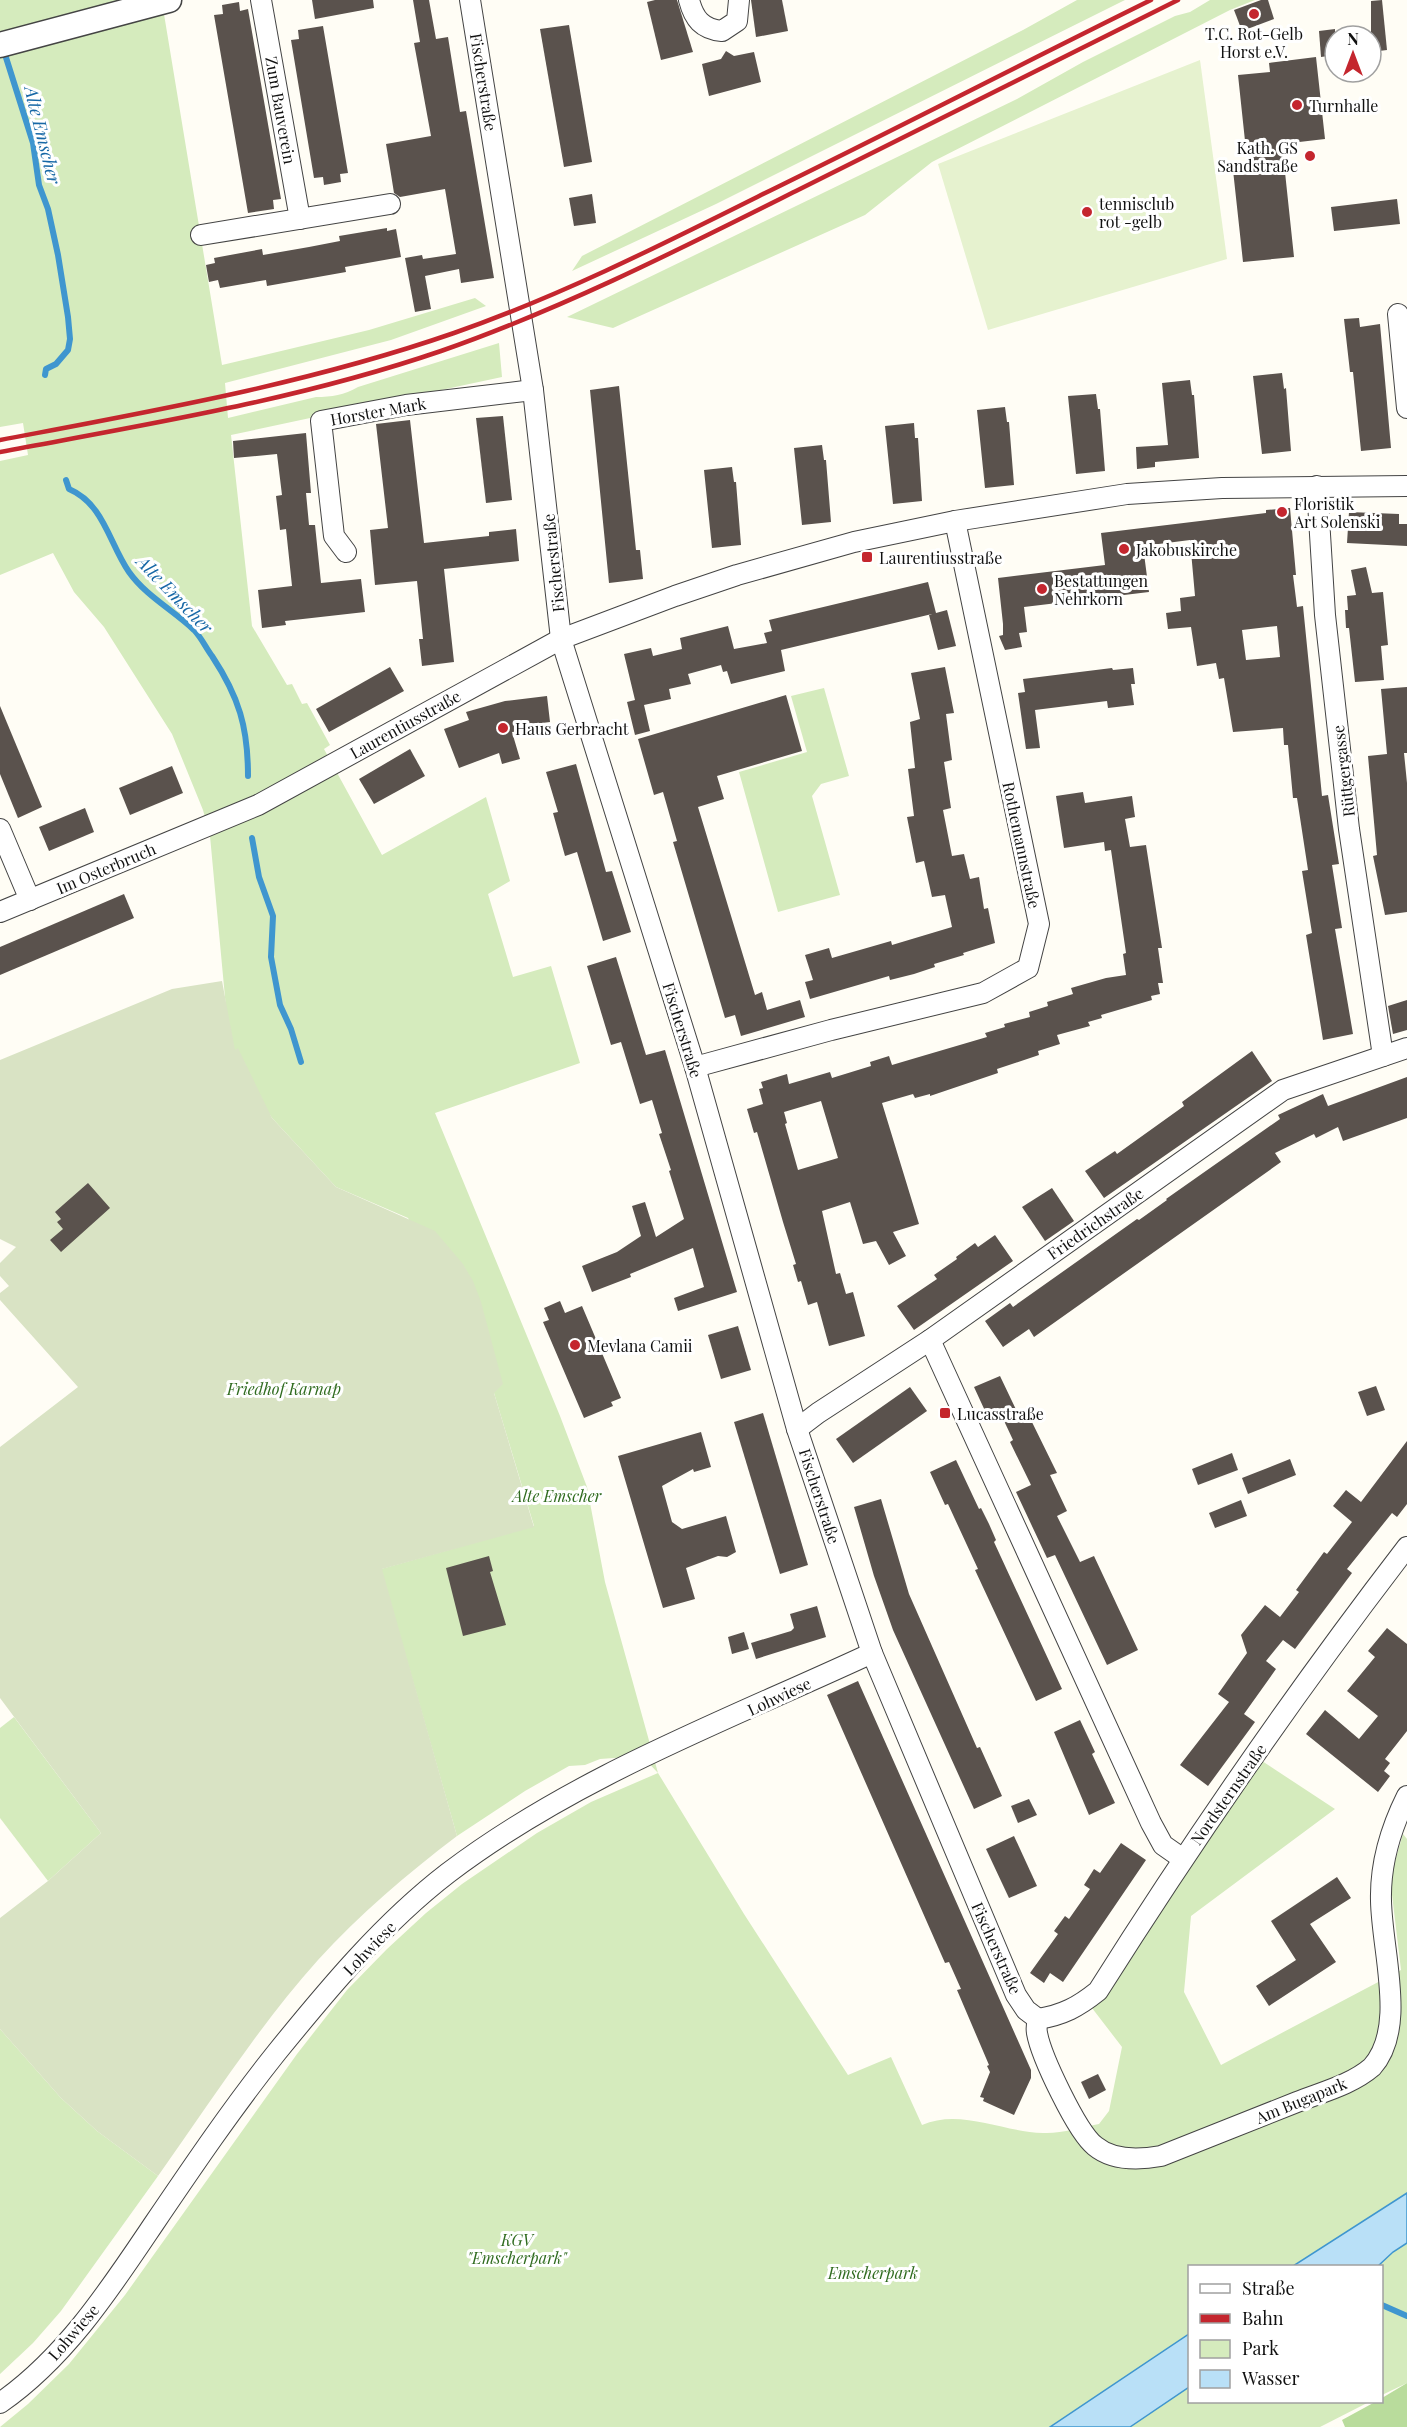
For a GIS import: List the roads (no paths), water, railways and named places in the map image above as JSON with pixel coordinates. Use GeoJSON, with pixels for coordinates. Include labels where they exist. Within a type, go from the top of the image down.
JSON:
{"type":"FeatureCollection","features":[{"type":"Feature","properties":{"kind":"street"},"geometry":{"type":"LineString","coordinates":[[9,43],[169,0]]}},
{"type":"Feature","properties":{"kind":"street","name":"Zum Bauverein"},"geometry":{"type":"LineString","coordinates":[[261,0],[300,219]]}},
{"type":"Feature","properties":{"kind":"street","name":"Fischerstraße"},"geometry":{"type":"LineString","coordinates":[[470,0],[533,390],[561,639],[695,1067],[797,1429],[872,1653],[1016,1995],[1026,2010],[1038,2019]]}},
{"type":"Feature","properties":{"kind":"street"},"geometry":{"type":"LineString","coordinates":[[689,0],[696,18],[702,25],[711,30],[722,31],[737,21],[739,0]]}},
{"type":"Feature","properties":{"kind":"street"},"geometry":{"type":"LineString","coordinates":[[201,235],[390,204]]}},
{"type":"Feature","properties":{"kind":"street"},"geometry":{"type":"LineString","coordinates":[[1398,314],[1407,408]]}},
{"type":"Feature","properties":{"kind":"street","name":"Horster Mark"},"geometry":{"type":"LineString","coordinates":[[345,552],[334,536],[321,421],[406,405],[533,390]]}},
{"type":"Feature","properties":{"kind":"street","name":"Rüttgergasse"},"geometry":{"type":"LineString","coordinates":[[1317,486],[1325,615],[1348,818],[1383,1056]]}},
{"type":"Feature","properties":{"kind":"street","name":"Laurentiusstraße"},"geometry":{"type":"LineString","coordinates":[[213,824],[258,805],[561,639],[737,575],[854,542],[955,521],[1127,494],[1222,488],[1407,486]]}},
{"type":"Feature","properties":{"kind":"street","name":"Rothemannstraße"},"geometry":{"type":"LineString","coordinates":[[695,1067],[831,1030],[983,993],[1028,968],[1039,924],[955,521]]}},
{"type":"Feature","properties":{"kind":"street","name":"Im Osterbruch"},"geometry":{"type":"LineString","coordinates":[[0,912],[213,824]]}},
{"type":"Feature","properties":{"kind":"street"},"geometry":{"type":"LineString","coordinates":[[0,829],[30,900]]}},
{"type":"Feature","properties":{"kind":"street","name":"Friedrichstraße"},"geometry":{"type":"LineString","coordinates":[[797,1429],[930,1340],[1283,1090],[1407,1048]]}},
{"type":"Feature","properties":{"kind":"street"},"geometry":{"type":"LineString","coordinates":[[930,1340],[1151,1822],[1163,1845],[1183,1859]]}},
{"type":"Feature","properties":{"kind":"street","name":"Nordsternstraße"},"geometry":{"type":"LineString","coordinates":[[1038,2019],[1060,2016],[1080,2006],[1098,1991],[1183,1859],[1319,1663],[1407,1547]]}},
{"type":"Feature","properties":{"kind":"street","name":"Lohwiese"},"geometry":{"type":"LineString","coordinates":[[0,2403],[56,2355],[106,2294],[189,2172],[266,2066],[332,1986],[378,1936],[415,1901],[447,1874],[485,1847],[529,1818],[604,1775],[872,1653]]}},
{"type":"Feature","properties":{"kind":"street","name":"Am Bugapark"},"geometry":{"type":"LineString","coordinates":[[1038,2019],[1036,2031],[1052,2077],[1085,2136],[1094,2146],[1118,2157],[1147,2159],[1161,2156],[1328,2090],[1364,2073],[1380,2060],[1390,2041],[1395,2024],[1396,2002],[1384,1935],[1381,1899],[1383,1868],[1390,1840],[1407,1796]]}},
{"type":"Feature","properties":{"kind":"water"},"geometry":{"type":"Polygon","coordinates":[[[1407,2193],[1407,2243],[1379,2265],[1295,2265],[1407,2193]]]}},
{"type":"Feature","properties":{"kind":"water"},"geometry":{"type":"Polygon","coordinates":[[[1188,2335],[1188,2388],[1130,2427],[1050,2427],[1188,2335]]]}},
{"type":"Feature","properties":{"kind":"waterway","name":"Alte Emscher"},"geometry":{"type":"LineString","coordinates":[[3,48],[33,143],[39,185],[48,209],[58,255],[68,317],[70,339],[68,350],[56,364],[46,369],[45,375]]}},
{"type":"Feature","properties":{"kind":"waterway","name":"Alte Emscher"},"geometry":{"type":"LineString","coordinates":[[66,480],[69,489],[81,496],[98,514],[122,561],[136,581],[194,630],[221,671],[235,699],[244,727],[248,776]]}},
{"type":"Feature","properties":{"kind":"waterway","name":"Alte Emscher"},"geometry":{"type":"LineString","coordinates":[[252,838],[259,877],[273,916],[271,957],[280,1005],[291,1029],[301,1062]]}},
{"type":"Feature","properties":{"kind":"waterway"},"geometry":{"type":"LineString","coordinates":[[1383,2305],[1407,2316]]}},
{"type":"Feature","properties":{"kind":"railway"},"geometry":{"type":"LineString","coordinates":[[0,440],[172,407],[286,382],[399,351],[494,318],[533,303],[648,251],[1151,0]]}},
{"type":"Feature","properties":{"kind":"railway"},"geometry":{"type":"LineString","coordinates":[[0,452],[167,421],[333,384],[441,351],[487,334],[577,297],[665,256],[1178,0]]}},
{"type":"Feature","properties":{"kind":"place","name":"T.C. Rot-Gelb Horst e.V."},"geometry":{"type":"Point","coordinates":[1254,14]}},
{"type":"Feature","properties":{"kind":"place","name":"Turnhalle"},"geometry":{"type":"Point","coordinates":[1297,105]}},
{"type":"Feature","properties":{"kind":"place","name":"Kath. GS Sandstraße"},"geometry":{"type":"Point","coordinates":[1310,156]}},
{"type":"Feature","properties":{"kind":"place","name":"tennisclub rot -gelb"},"geometry":{"type":"Point","coordinates":[1087,212]}},
{"type":"Feature","properties":{"kind":"place","name":"Floristik Art Solenski"},"geometry":{"type":"Point","coordinates":[1282,512]}},
{"type":"Feature","properties":{"kind":"place","name":"Jakobuskirche"},"geometry":{"type":"Point","coordinates":[1124,549]}},
{"type":"Feature","properties":{"kind":"place","name":"Laurentiusstraße"},"geometry":{"type":"Point","coordinates":[867,557]}},
{"type":"Feature","properties":{"kind":"place","name":"Bestattungen Nehrkorn"},"geometry":{"type":"Point","coordinates":[1042,589]}},
{"type":"Feature","properties":{"kind":"place","name":"Haus Gerbracht"},"geometry":{"type":"Point","coordinates":[503,728]}},
{"type":"Feature","properties":{"kind":"place","name":"Mevlana Camii"},"geometry":{"type":"Point","coordinates":[575,1345]}},
{"type":"Feature","properties":{"kind":"place","name":"Lucasstraße"},"geometry":{"type":"Point","coordinates":[945,1413]}},
{"type":"Feature","properties":{"kind":"park label","name":"Friedhof Karnap"},"geometry":{"type":"Point","coordinates":[284,1388]}},
{"type":"Feature","properties":{"kind":"park label","name":"KGV \"Emscherpark\""},"geometry":{"type":"Point","coordinates":[517,2248]}},
{"type":"Feature","properties":{"kind":"park label","name":"Emscherpark"},"geometry":{"type":"Point","coordinates":[873,2272]}}]}
